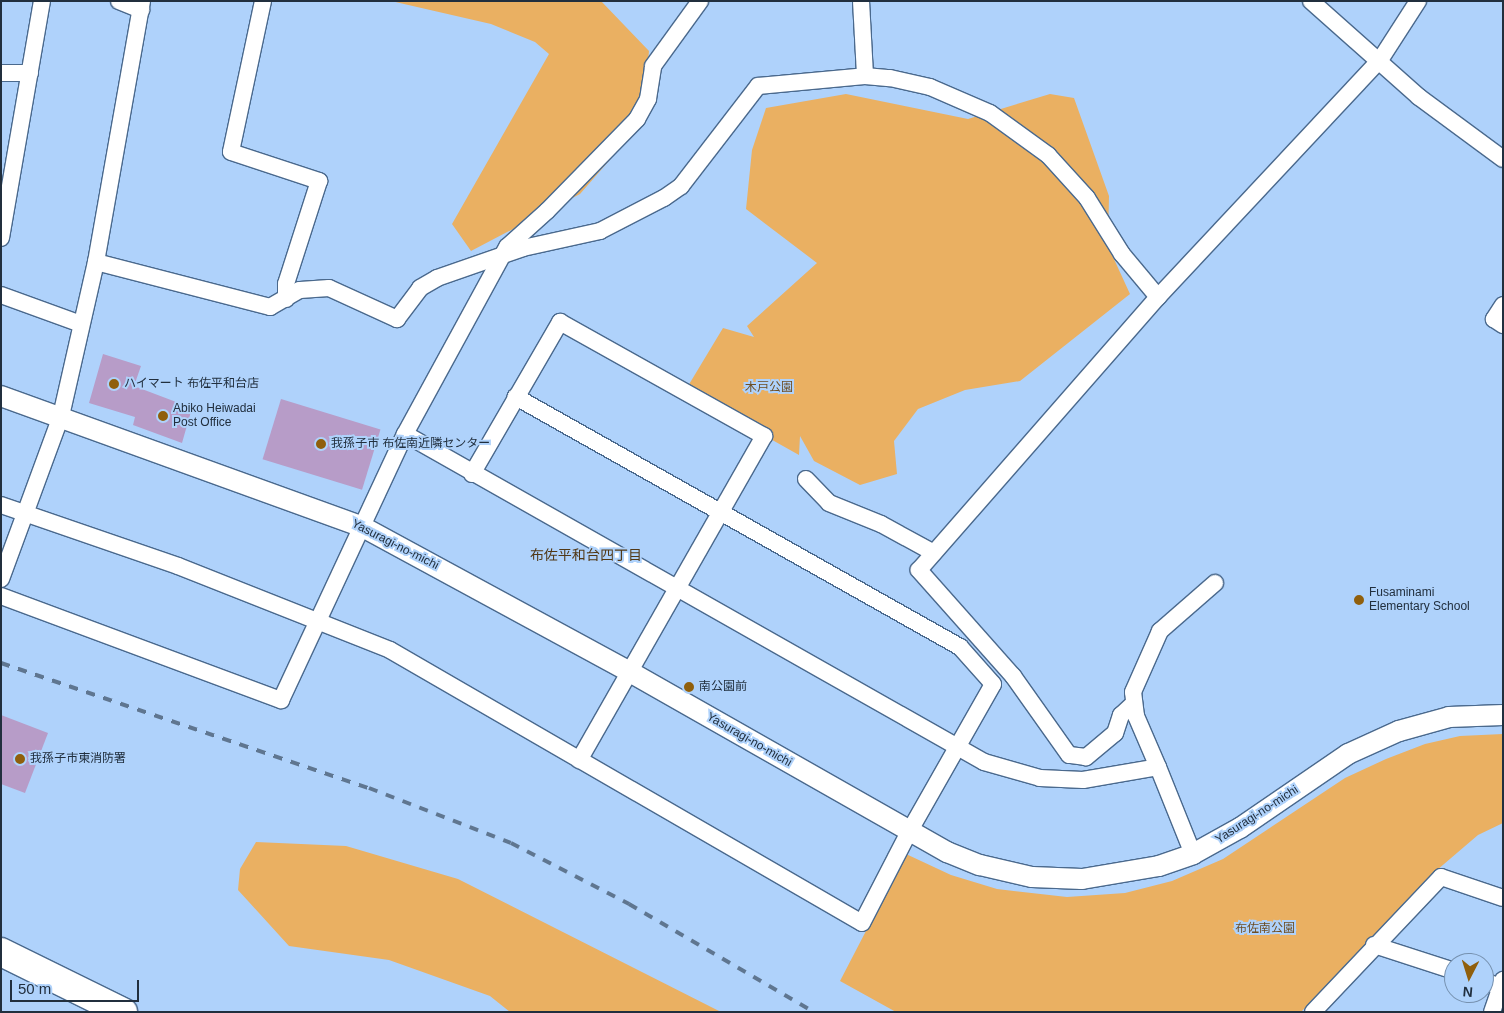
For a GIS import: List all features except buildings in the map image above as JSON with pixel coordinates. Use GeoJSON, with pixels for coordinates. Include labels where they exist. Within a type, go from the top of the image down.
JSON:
{"type":"FeatureCollection","features":[{"type":"Feature","properties":{"kind":"highway"},"geometry":{"type":"LineString","coordinates":[[1,952],[123,1012]]}},
{"type":"Feature","properties":{"kind":"street"},"geometry":{"type":"LineString","coordinates":[[1,238],[7,166],[30,73],[42,1]]}},
{"type":"Feature","properties":{"kind":"street"},"geometry":{"type":"LineString","coordinates":[[1,579],[61,416],[96,262],[141,6],[120,1]]}},
{"type":"Feature","properties":{"kind":"street"},"geometry":{"type":"LineString","coordinates":[[263,1],[231,152],[320,181],[286,284],[286,299]]}},
{"type":"Feature","properties":{"kind":"street"},"geometry":{"type":"LineString","coordinates":[[1,596],[281,700],[320,620],[361,526],[405,434],[507,247],[547,211],[637,119],[648,100],[652,66],[700,1]]}},
{"type":"Feature","properties":{"kind":"street"},"geometry":{"type":"LineString","coordinates":[[861,1],[865,76]]}},
{"type":"Feature","properties":{"kind":"street"},"geometry":{"type":"LineString","coordinates":[[1311,1],[1445,117],[1503,159]]}},
{"type":"Feature","properties":{"kind":"street"},"geometry":{"type":"LineString","coordinates":[[1134,703],[1121,715],[1115,733],[1086,757],[1069,755],[1013,676],[919,570],[1158,297],[1380,60],[1418,1]]}},
{"type":"Feature","properties":{"kind":"street"},"geometry":{"type":"LineString","coordinates":[[1,72],[30,73]]}},
{"type":"Feature","properties":{"kind":"street"},"geometry":{"type":"LineString","coordinates":[[96,262],[270,307],[300,290],[330,288],[397,319],[420,288],[432,281],[501,258],[523,248],[600,231],[670,194],[681,186],[758,86],[865,76],[890,78],[930,87],[990,113],[1048,155],[1086,198],[1122,254],[1158,297]]}},
{"type":"Feature","properties":{"kind":"street"},"geometry":{"type":"LineString","coordinates":[[1,295],[81,324]]}},
{"type":"Feature","properties":{"kind":"street"},"geometry":{"type":"LineString","coordinates":[[1503,305],[1494,319],[1503,324]]}},
{"type":"Feature","properties":{"kind":"street"},"geometry":{"type":"LineString","coordinates":[[472,474],[560,322],[764,436],[579,760]]}},
{"type":"Feature","properties":{"kind":"street","name":"Yasuragi-no-michi"},"geometry":{"type":"LineString","coordinates":[[1,396],[61,416],[361,526],[630,672],[909,832],[980,865],[1032,877],[1082,879],[1121,874],[1193,854],[1240,828],[1348,754],[1399,731],[1449,717],[1503,714]]}},
{"type":"Feature","properties":{"kind":"street"},"geometry":{"type":"LineString","coordinates":[[1,505],[320,620],[390,650],[862,923],[909,832],[993,684],[960,647],[516,397]]}},
{"type":"Feature","properties":{"kind":"street"},"geometry":{"type":"LineString","coordinates":[[405,434],[472,474],[956,748],[1008,771],[1040,778],[1083,780],[1158,767]]}},
{"type":"Feature","properties":{"kind":"street"},"geometry":{"type":"LineString","coordinates":[[806,479],[828,504],[882,524],[934,552]]}},
{"type":"Feature","properties":{"kind":"street"},"geometry":{"type":"LineString","coordinates":[[1193,854],[1134,703],[1133,692],[1160,631],[1215,583]]}},
{"type":"Feature","properties":{"kind":"street"},"geometry":{"type":"LineString","coordinates":[[1313,1012],[1374,945],[1441,877],[1503,898]]}},
{"type":"Feature","properties":{"kind":"street"},"geometry":{"type":"LineString","coordinates":[[1374,945],[1444,968]]}},
{"type":"Feature","properties":{"kind":"street"},"geometry":{"type":"LineString","coordinates":[[1492,1012],[1502,985]]}},
{"type":"Feature","properties":{"kind":"green space"},"geometry":{"type":"Polygon","coordinates":[[[391,1],[601,1],[649,51],[642,123],[580,194],[471,251],[452,224],[549,54],[535,42],[491,24],[391,1]]]}},
{"type":"Feature","properties":{"kind":"green space","name":"木戸公園"},"geometry":{"type":"Polygon","coordinates":[[[846,94],[968,119],[1050,94],[1074,98],[1109,196],[1108,246],[1130,294],[1020,381],[965,390],[918,409],[894,441],[897,474],[860,485],[814,461],[800,436],[799,455],[685,391],[723,328],[754,337],[747,326],[817,263],[746,209],[752,150],[766,108],[846,94]]]}},
{"type":"Feature","properties":{"kind":"green space","name":"布佐南公園"},"geometry":{"type":"Polygon","coordinates":[[[1503,734],[1503,823],[1478,835],[1430,876],[1301,1012],[896,1012],[840,981],[906,854],[951,875],[997,889],[1067,897],[1125,893],[1172,881],[1223,859],[1345,778],[1386,759],[1425,744],[1460,736],[1503,734]]]}},
{"type":"Feature","properties":{"kind":"green space"},"geometry":{"type":"Polygon","coordinates":[[[256,842],[346,846],[458,879],[721,1012],[510,1012],[490,996],[389,960],[289,946],[238,890],[240,869],[256,842]]]}},
{"type":"Feature","properties":{"kind":"railway"},"geometry":{"type":"LineString","coordinates":[[1,663],[369,788],[511,843],[629,904],[814,1012]]}},
{"type":"Feature","properties":{"kind":"place","name":"ハイマート 布佐平和台店"},"geometry":{"type":"Point","coordinates":[114,384]}},
{"type":"Feature","properties":{"kind":"place","name":"Abiko Heiwadai Post Office"},"geometry":{"type":"Point","coordinates":[163,416]}},
{"type":"Feature","properties":{"kind":"place","name":"我孫子市 布佐南近隣センター"},"geometry":{"type":"Point","coordinates":[321,444]}},
{"type":"Feature","properties":{"kind":"place","name":"Fusaminami Elementary School"},"geometry":{"type":"Point","coordinates":[1359,600]}},
{"type":"Feature","properties":{"kind":"place","name":"南公園前"},"geometry":{"type":"Point","coordinates":[689,687]}},
{"type":"Feature","properties":{"kind":"place","name":"我孫子市東消防署"},"geometry":{"type":"Point","coordinates":[20,759]}},
{"type":"Feature","properties":{"kind":"district","name":"布佐平和台四丁目"},"geometry":{"type":"Point","coordinates":[586,555]}}]}
